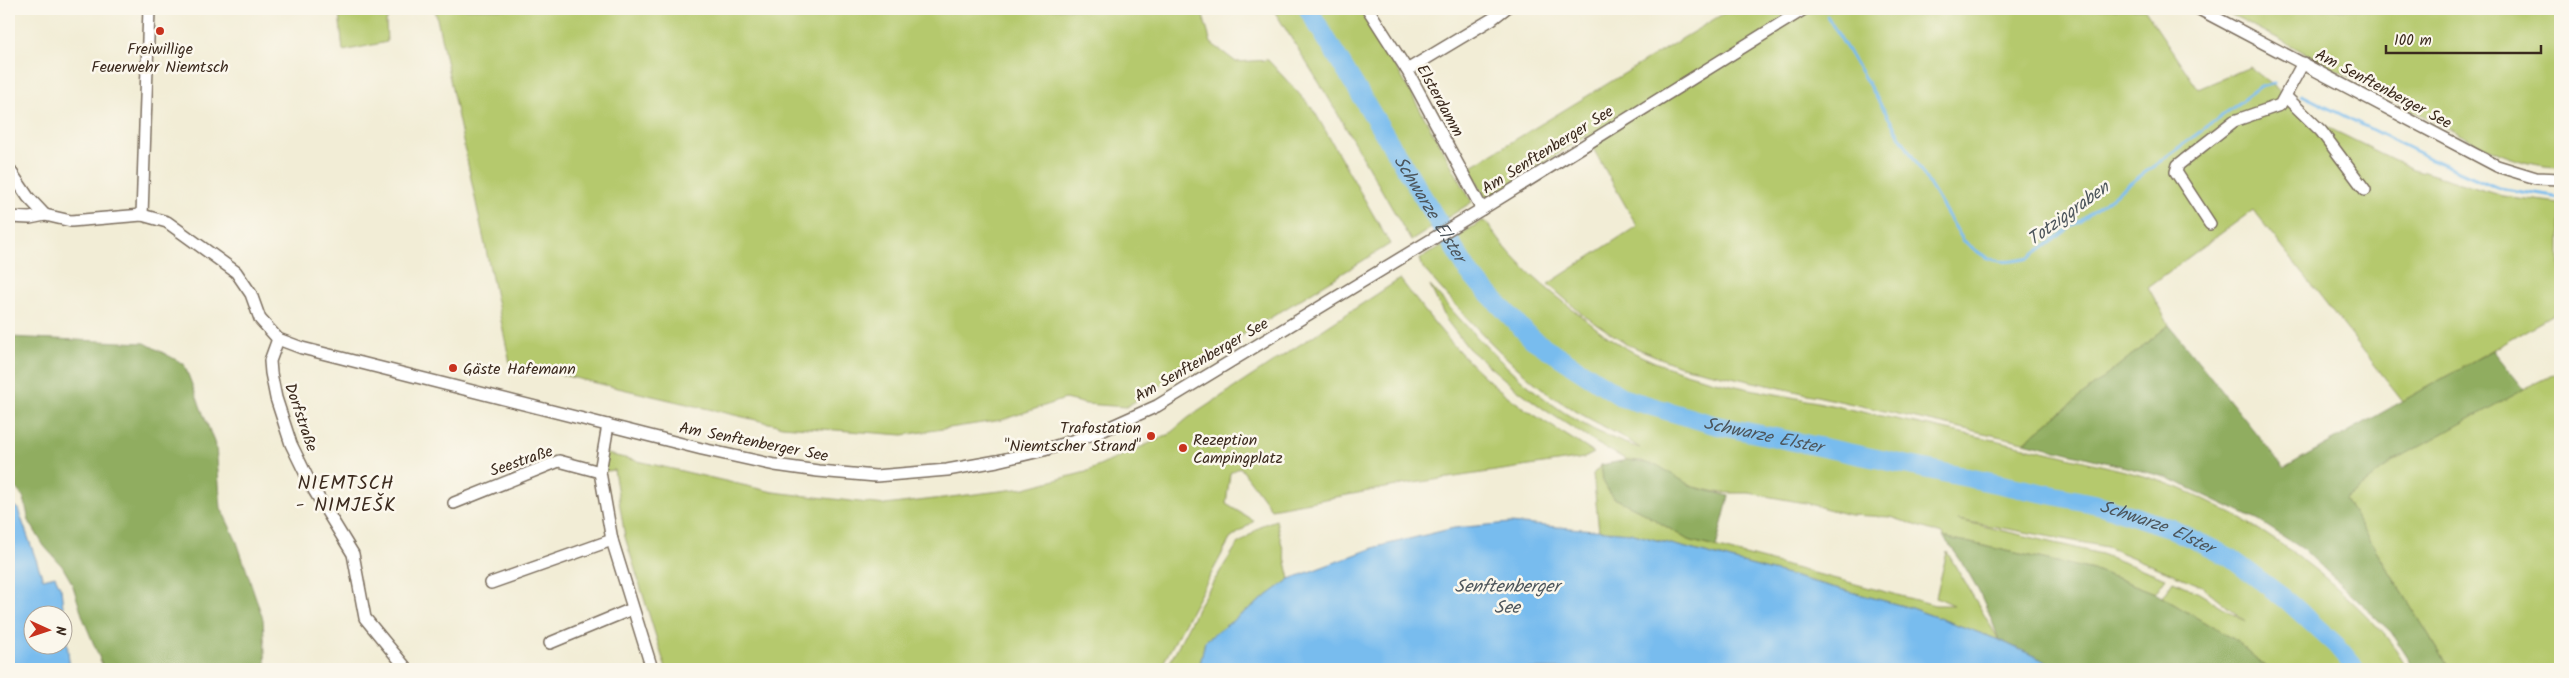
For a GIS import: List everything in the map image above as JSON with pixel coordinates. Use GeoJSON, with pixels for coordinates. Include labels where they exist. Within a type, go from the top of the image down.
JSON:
{"type":"FeatureCollection","features":[{"type":"Feature","properties":{"kind":"street"},"geometry":{"type":"LineString","coordinates":[[142,216],[148,9]]}},
{"type":"Feature","properties":{"kind":"street","name":"Elsterdamm"},"geometry":{"type":"LineString","coordinates":[[1368,9],[1407,70],[1482,209]]}},
{"type":"Feature","properties":{"kind":"street"},"geometry":{"type":"LineString","coordinates":[[1407,70],[1492,19],[1505,9]]}},
{"type":"Feature","properties":{"kind":"street","name":"Am Senftenberger See"},"geometry":{"type":"LineString","coordinates":[[278,339],[302,348],[702,449],[818,471],[876,476],[947,470],[998,461],[1044,450],[1097,433],[1157,406],[1482,209],[1804,9]]}},
{"type":"Feature","properties":{"kind":"street","name":"Am Senftenberger See"},"geometry":{"type":"LineString","coordinates":[[2199,9],[2497,166],[2536,178],[2560,179]]}},
{"type":"Feature","properties":{"kind":"street"},"geometry":{"type":"LineString","coordinates":[[2210,224],[2176,172],[2178,165],[2234,121],[2280,106],[2303,63]]}},
{"type":"Feature","properties":{"kind":"street"},"geometry":{"type":"LineString","coordinates":[[2286,97],[2321,131],[2365,190]]}},
{"type":"Feature","properties":{"kind":"street"},"geometry":{"type":"LineString","coordinates":[[9,169],[28,197],[45,215]]}},
{"type":"Feature","properties":{"kind":"street"},"geometry":{"type":"LineString","coordinates":[[9,217],[30,218],[45,215],[71,221],[142,216],[167,222],[236,272],[251,294],[260,319],[278,339]]}},
{"type":"Feature","properties":{"kind":"street","name":"Dorfstraße"},"geometry":{"type":"LineString","coordinates":[[278,339],[270,361],[271,373],[276,398],[290,444],[312,487],[353,554],[364,618],[407,669]]}},
{"type":"Feature","properties":{"kind":"street"},"geometry":{"type":"LineString","coordinates":[[608,425],[600,472],[612,540],[652,669]]}},
{"type":"Feature","properties":{"kind":"street","name":"Seestraße"},"geometry":{"type":"LineString","coordinates":[[454,503],[558,461],[600,472]]}},
{"type":"Feature","properties":{"kind":"street"},"geometry":{"type":"LineString","coordinates":[[491,583],[612,540]]}},
{"type":"Feature","properties":{"kind":"street"},"geometry":{"type":"LineString","coordinates":[[550,643],[632,609]]}},
{"type":"Feature","properties":{"kind":"green space"},"geometry":{"type":"Polygon","coordinates":[[[295,9],[392,9],[386,22],[387,42],[343,51],[339,13],[295,9]]]}},
{"type":"Feature","properties":{"kind":"green space"},"geometry":{"type":"Polygon","coordinates":[[[435,9],[1201,9],[1211,43],[1236,62],[1268,60],[1313,109],[1390,244],[1126,407],[1086,404],[1065,399],[1002,420],[903,435],[782,426],[510,363],[435,9]]]}},
{"type":"Feature","properties":{"kind":"green space"},"geometry":{"type":"Polygon","coordinates":[[[1273,9],[1359,9],[1400,74],[1472,202],[1411,241],[1328,97],[1273,9]]]}},
{"type":"Feature","properties":{"kind":"green space"},"geometry":{"type":"Polygon","coordinates":[[[1731,9],[2144,9],[2198,89],[2250,67],[2321,124],[2411,168],[2502,196],[2560,203],[2560,311],[2403,401],[2253,210],[2148,287],[2169,325],[2024,442],[1677,365],[1629,345],[1583,315],[1548,284],[1637,226],[1586,136],[1486,200],[1470,167],[1731,9]]]}},
{"type":"Feature","properties":{"kind":"green space"},"geometry":{"type":"Polygon","coordinates":[[[2220,9],[2560,9],[2560,167],[2528,163],[2498,153],[2411,110],[2220,9]]]}},
{"type":"Feature","properties":{"kind":"green space"},"geometry":{"type":"Polygon","coordinates":[[[1482,221],[1487,223],[1522,266],[1553,294],[1597,329],[1633,352],[1654,362],[1723,383],[2060,455],[2150,478],[2193,494],[2253,526],[2311,566],[2362,611],[2384,634],[2408,669],[2268,669],[2236,641],[2162,597],[2173,581],[2199,593],[2246,622],[2202,586],[2107,547],[1958,520],[2101,554],[2166,578],[2155,593],[2098,571],[1943,537],[1942,534],[1891,517],[1850,515],[1805,503],[1749,493],[1722,493],[1693,487],[1642,461],[1627,460],[1596,443],[1545,410],[1509,383],[1469,349],[1447,321],[1430,286],[1499,359],[1551,403],[1579,422],[1609,437],[1640,448],[1563,403],[1534,382],[1484,336],[1423,268],[1420,259],[1482,221]]]}},
{"type":"Feature","properties":{"kind":"green space"},"geometry":{"type":"Polygon","coordinates":[[[1400,279],[1462,355],[1490,382],[1526,410],[1594,453],[1584,458],[1407,484],[1271,509],[1240,467],[1230,473],[1226,504],[1254,521],[1230,539],[1160,669],[666,669],[625,537],[614,470],[600,472],[603,453],[773,492],[885,505],[1025,488],[1086,472],[1168,435],[1188,418],[1400,279]]]}},
{"type":"Feature","properties":{"kind":"green space"},"geometry":{"type":"Polygon","coordinates":[[[2169,325],[2284,468],[2493,350],[2524,389],[2393,461],[2345,500],[2450,669],[2415,669],[2391,632],[2303,549],[2259,521],[2166,477],[2024,442],[2169,325]]]}},
{"type":"Feature","properties":{"kind":"green space"},"geometry":{"type":"Polygon","coordinates":[[[9,337],[145,343],[184,364],[216,447],[221,508],[237,542],[263,619],[266,669],[104,669],[83,618],[72,583],[62,566],[44,546],[29,521],[24,498],[9,480],[9,337]]]}},
{"type":"Feature","properties":{"kind":"green space"},"geometry":{"type":"Polygon","coordinates":[[[2560,372],[2560,669],[2450,669],[2345,500],[2393,461],[2517,392],[2560,372]]]}},
{"type":"Feature","properties":{"kind":"green space"},"geometry":{"type":"Polygon","coordinates":[[[1627,460],[1657,465],[1693,487],[1729,496],[1716,547],[1688,540],[1639,510],[1612,497],[1603,481],[1601,465],[1627,460]]]}},
{"type":"Feature","properties":{"kind":"green space"},"geometry":{"type":"Polygon","coordinates":[[[1601,465],[1603,481],[1612,497],[1639,510],[1688,540],[1935,605],[1954,605],[1936,597],[1947,552],[1999,640],[1911,608],[1630,533],[1599,531],[1593,474],[1601,465]]]}},
{"type":"Feature","properties":{"kind":"green space"},"geometry":{"type":"Polygon","coordinates":[[[1276,520],[1290,579],[1205,641],[1199,669],[1178,669],[1168,666],[1200,603],[1237,545],[1262,525],[1276,520]]]}},
{"type":"Feature","properties":{"kind":"green space"},"geometry":{"type":"Polygon","coordinates":[[[1943,537],[2098,571],[2155,593],[2236,641],[2268,669],[2062,669],[1999,640],[1976,586],[1961,561],[1943,537]]]}},
{"type":"Feature","properties":{"kind":"water"},"geometry":{"type":"Polygon","coordinates":[[[9,502],[18,509],[43,579],[55,576],[61,589],[63,606],[22,606],[22,656],[69,656],[70,669],[9,669],[9,502]]]}},
{"type":"Feature","properties":{"kind":"water","name":"Senftenberger See"},"geometry":{"type":"Polygon","coordinates":[[[1510,523],[1630,533],[1911,608],[1999,640],[2062,669],[1199,669],[1205,641],[1290,579],[1376,547],[1454,528],[1510,523]]]}},
{"type":"Feature","properties":{"kind":"waterway","name":"Schwarze Elster"},"geometry":{"type":"LineString","coordinates":[[1308,9],[1470,274],[1532,339],[1623,398],[1715,425],[2100,505],[2170,528],[2229,557],[2288,601],[2336,645],[2356,669]]}},
{"type":"Feature","properties":{"kind":"waterway","name":"Totziggraben"},"geometry":{"type":"LineString","coordinates":[[1827,16],[1963,240],[1979,253],[1993,260],[2009,262],[2029,258],[2261,87],[2274,83]]}},
{"type":"Feature","properties":{"kind":"waterway","name":"Totziggraben"},"geometry":{"type":"LineString","coordinates":[[2302,95],[2433,160],[2498,188],[2560,198]]}},
{"type":"Feature","properties":{"kind":"place","name":"Freiwillige Feuerwehr Niemtsch"},"geometry":{"type":"Point","coordinates":[160,31]}},
{"type":"Feature","properties":{"kind":"place","name":"Gäste Hafemann"},"geometry":{"type":"Point","coordinates":[453,368]}},
{"type":"Feature","properties":{"kind":"place","name":"Trafostation \"Niemtscher Strand\""},"geometry":{"type":"Point","coordinates":[1151,436]}},
{"type":"Feature","properties":{"kind":"place","name":"Rezeption Campingplatz"},"geometry":{"type":"Point","coordinates":[1183,448]}},
{"type":"Feature","properties":{"kind":"district","name":"NIEMTSCH - NIMJEŠK"},"geometry":{"type":"Point","coordinates":[346,493]}}]}
